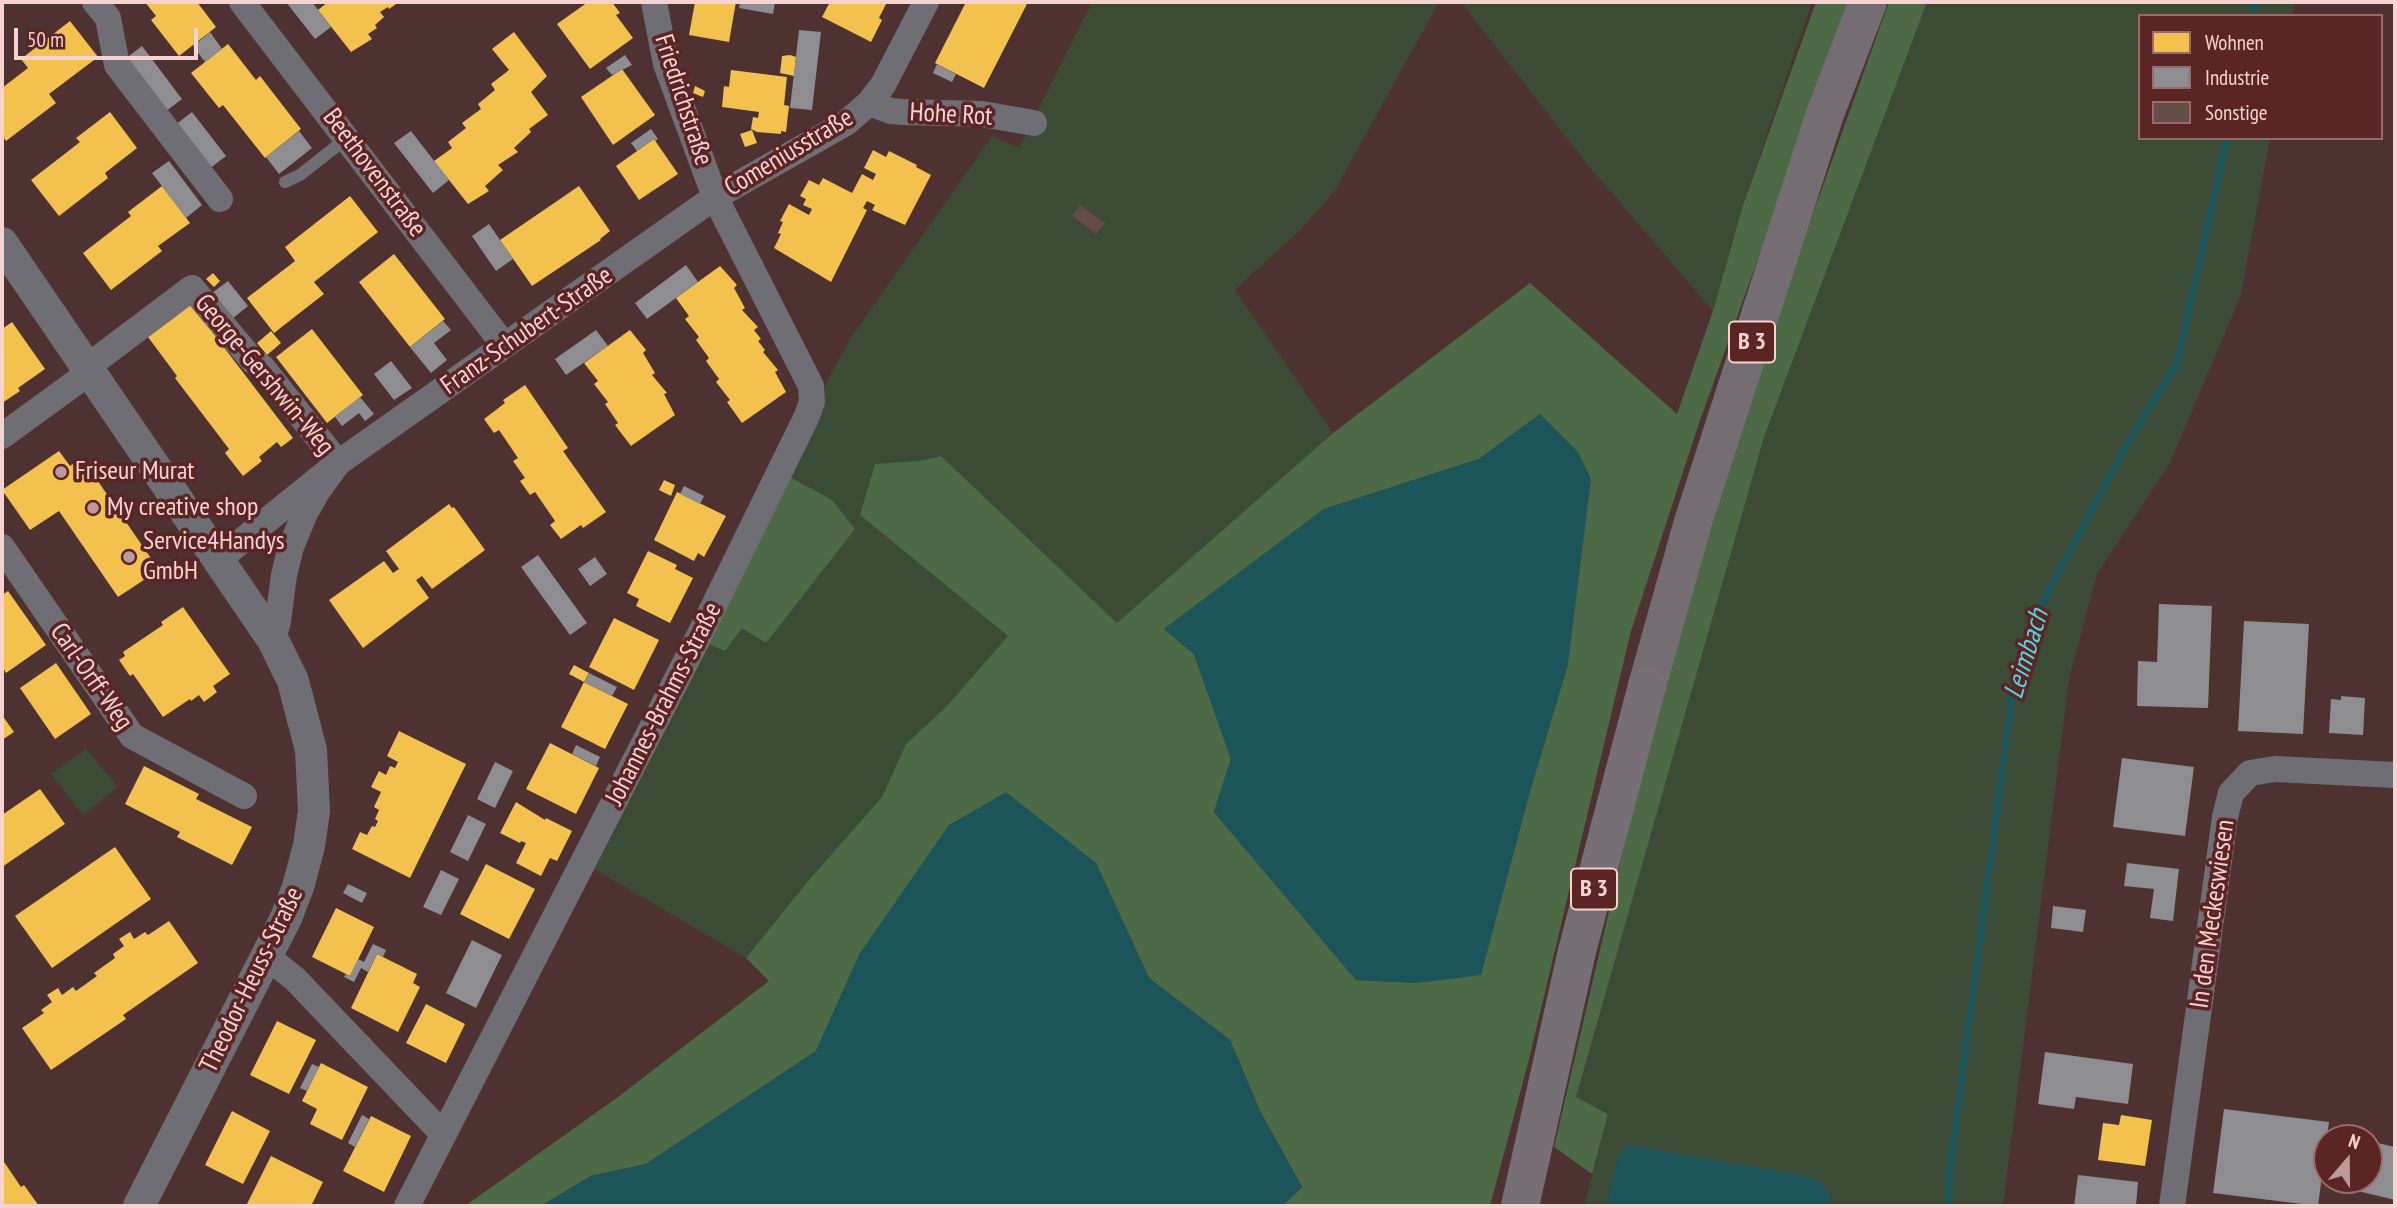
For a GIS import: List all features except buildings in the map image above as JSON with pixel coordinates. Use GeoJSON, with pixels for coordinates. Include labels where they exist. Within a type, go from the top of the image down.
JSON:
{"type":"FeatureCollection","features":[{"type":"Feature","properties":{"kind":"highway","name":"B 3"},"geometry":{"type":"LineString","coordinates":[[1520,1206],[1577,951],[1647,686]]}},
{"type":"Feature","properties":{"kind":"main road","name":"B 3"},"geometry":{"type":"LineString","coordinates":[[1647,686],[1697,509],[1825,114],[1868,2]]}},
{"type":"Feature","properties":{"kind":"street"},"geometry":{"type":"LineString","coordinates":[[95,2],[108,18],[117,65],[219,199]]}},
{"type":"Feature","properties":{"kind":"street","name":"Beethovenstraße"},"geometry":{"type":"LineString","coordinates":[[242,2],[505,345]]}},
{"type":"Feature","properties":{"kind":"street","name":"Friedrichstraße"},"geometry":{"type":"LineString","coordinates":[[653,2],[666,64],[715,197]]}},
{"type":"Feature","properties":{"kind":"street","name":"Comeniusstraße"},"geometry":{"type":"LineString","coordinates":[[715,197],[831,133],[858,114],[869,103],[895,64],[926,2]]}},
{"type":"Feature","properties":{"kind":"street","name":"Hohe Rot"},"geometry":{"type":"LineString","coordinates":[[869,103],[902,113],[982,114],[1034,123]]}},
{"type":"Feature","properties":{"kind":"street","name":"Franz-Schubert-Straße"},"geometry":{"type":"LineString","coordinates":[[218,560],[338,463],[715,197]]}},
{"type":"Feature","properties":{"kind":"street","name":"Johannes-Brahms-Straße"},"geometry":{"type":"LineString","coordinates":[[407,1206],[695,645],[812,401],[811,386],[715,197]]}},
{"type":"Feature","properties":{"kind":"street","name":"Theodor-Heuss-Straße"},"geometry":{"type":"LineString","coordinates":[[2,243],[273,640],[293,681],[307,727],[313,767],[314,811],[299,887],[286,918],[139,1206]]}},
{"type":"Feature","properties":{"kind":"street","name":"George-Gershwin-Weg"},"geometry":{"type":"LineString","coordinates":[[89,370],[192,288],[253,361],[262,366],[338,463]]}},
{"type":"Feature","properties":{"kind":"street"},"geometry":{"type":"LineString","coordinates":[[2,436],[89,370]]}},
{"type":"Feature","properties":{"kind":"street","name":"Franz-Schubert-Straße"},"geometry":{"type":"LineString","coordinates":[[273,640],[291,547],[304,513],[338,463]]}},
{"type":"Feature","properties":{"kind":"street","name":"Carl-Orff-Weg"},"geometry":{"type":"LineString","coordinates":[[2,547],[132,736],[244,796]]}},
{"type":"Feature","properties":{"kind":"street","name":"In den Meckeswiesen"},"geometry":{"type":"LineString","coordinates":[[2172,1206],[2225,817],[2231,793],[2249,773],[2275,769],[2395,775]]}},
{"type":"Feature","properties":{"kind":"street"},"geometry":{"type":"LineString","coordinates":[[266,956],[295,979],[443,1134]]}},
{"type":"Feature","properties":{"kind":"lane"},"geometry":{"type":"LineString","coordinates":[[285,182],[300,175],[347,137]]}},
{"type":"Feature","properties":{"kind":"green space"},"geometry":{"type":"Polygon","coordinates":[[[1092,2],[1439,2],[1334,192],[1302,228],[1235,290],[1333,433],[1117,623],[941,456],[919,461],[860,515],[1008,636],[947,706],[906,744],[882,797],[808,881],[746,958],[589,866],[705,642],[832,500],[790,477],[826,383],[850,339],[992,136],[1019,148],[1092,2]]]}},
{"type":"Feature","properties":{"kind":"green space"},"geometry":{"type":"Polygon","coordinates":[[[1461,2],[1812,2],[1743,205],[1713,311],[1586,163],[1461,2]]]}},
{"type":"Feature","properties":{"kind":"green space"},"geometry":{"type":"Polygon","coordinates":[[[1816,2],[1850,2],[1698,426],[1631,631],[1529,1059],[1490,1206],[1282,1206],[1302,1187],[1260,1111],[1230,1040],[1149,978],[1096,863],[860,953],[816,1051],[646,1164],[591,1176],[541,1206],[465,1206],[618,1097],[769,981],[746,958],[808,881],[882,797],[906,744],[947,706],[1008,636],[860,515],[875,464],[919,461],[941,456],[1117,623],[1333,433],[1530,283],[1677,414],[1713,311],[1743,205],[1816,2]],[[1540,414],[1479,459],[1324,509],[1164,629],[1194,654],[1231,759],[1214,812],[1356,980],[1417,983],[1533,781],[1568,664],[1540,414]]]}},
{"type":"Feature","properties":{"kind":"green space"},"geometry":{"type":"Polygon","coordinates":[[[1889,2],[1927,2],[1764,437],[1576,1097],[1608,1114],[1592,1174],[1554,1147],[1647,749],[1724,474],[1801,247],[1889,2]]]}},
{"type":"Feature","properties":{"kind":"green space"},"geometry":{"type":"Polygon","coordinates":[[[1927,2],[2295,2],[2292,14],[2138,14],[2138,140],[2270,140],[2241,295],[2170,463],[2097,574],[2069,679],[2003,1206],[1831,1206],[1830,1191],[1618,1157],[1606,1206],[1584,1206],[1608,1114],[1576,1097],[1764,437],[1927,2]]]}},
{"type":"Feature","properties":{"kind":"green space"},"geometry":{"type":"Polygon","coordinates":[[[790,477],[832,500],[855,529],[766,643],[742,628],[725,651],[705,642],[790,477]]]}},
{"type":"Feature","properties":{"kind":"green space"},"geometry":{"type":"Polygon","coordinates":[[[86,749],[118,787],[83,815],[51,774],[86,749]]]}},
{"type":"Feature","properties":{"kind":"water"},"geometry":{"type":"Polygon","coordinates":[[[1540,414],[1578,452],[1591,479],[1568,664],[1533,781],[1481,975],[1417,983],[1356,980],[1214,812],[1231,759],[1194,654],[1164,629],[1324,509],[1479,459],[1540,414]]]}},
{"type":"Feature","properties":{"kind":"water"},"geometry":{"type":"Polygon","coordinates":[[[1006,792],[1096,863],[1149,978],[1230,1040],[1260,1111],[1302,1187],[1282,1206],[541,1206],[591,1176],[646,1164],[816,1051],[860,953],[949,825],[1006,792]]]}},
{"type":"Feature","properties":{"kind":"water"},"geometry":{"type":"Polygon","coordinates":[[[1627,1145],[1815,1178],[1830,1192],[1831,1206],[1606,1206],[1618,1157],[1627,1145]]]}},
{"type":"Feature","properties":{"kind":"waterway","name":"Leimbach"},"geometry":{"type":"LineString","coordinates":[[2253,14],[2255,2]]}},
{"type":"Feature","properties":{"kind":"waterway","name":"Leimbach"},"geometry":{"type":"LineString","coordinates":[[1949,1206],[1949,1174],[2013,688],[2037,613],[2126,446],[2177,363],[2227,140]]}},
{"type":"Feature","properties":{"kind":"place","name":"Friseur Murat"},"geometry":{"type":"Point","coordinates":[61,472]}},
{"type":"Feature","properties":{"kind":"place","name":"My creative shop"},"geometry":{"type":"Point","coordinates":[93,508]}},
{"type":"Feature","properties":{"kind":"place","name":"Service4Handys GmbH"},"geometry":{"type":"Point","coordinates":[129,557]}}]}
